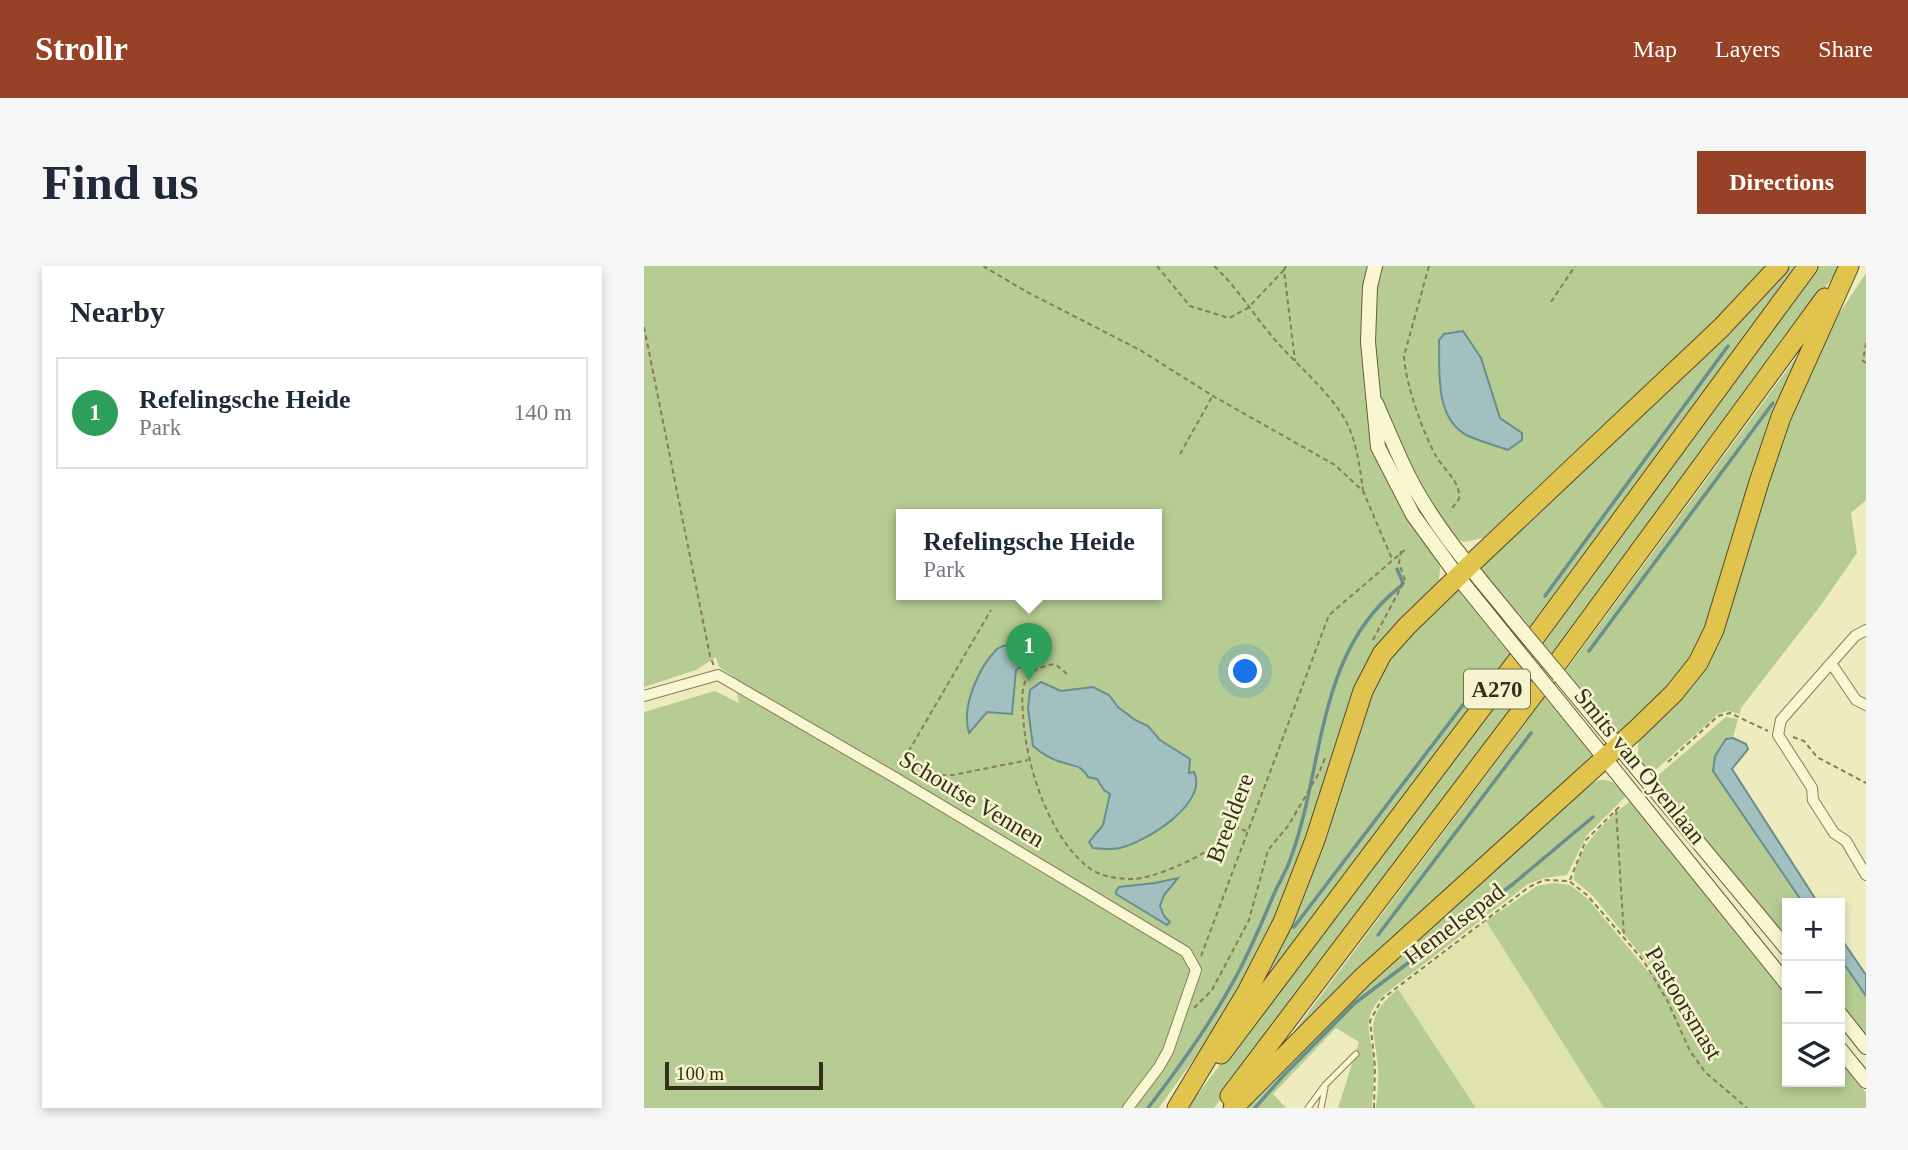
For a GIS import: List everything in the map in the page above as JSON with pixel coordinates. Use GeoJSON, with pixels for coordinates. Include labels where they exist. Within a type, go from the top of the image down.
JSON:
{"type":"FeatureCollection","features":[{"type":"Feature","properties":{"kind":"highway","name":"A270"},"geometry":{"type":"LineString","coordinates":[[1178,1108],[1247,992],[1283,922],[1307,863],[1356,713],[1382,654],[1463,572],[1676,372],[1779,266]]}},
{"type":"Feature","properties":{"kind":"highway","name":"A270"},"geometry":{"type":"LineString","coordinates":[[1178,1108],[1426,783],[1808,266]]}},
{"type":"Feature","properties":{"kind":"highway","name":"A270"},"geometry":{"type":"LineString","coordinates":[[1233,1108],[1354,985],[1674,694],[1688,677],[1707,647],[1720,613],[1773,441],[1798,377],[1849,266]]}},
{"type":"Feature","properties":{"kind":"highway","name":"A270"},"geometry":{"type":"LineString","coordinates":[[1221,1108],[1551,671],[1849,266]]}},
{"type":"Feature","properties":{"kind":"main road"},"geometry":{"type":"LineString","coordinates":[[1374,266],[1370,287],[1368,342],[1372,392],[1410,479],[1446,536],[1463,572]]}},
{"type":"Feature","properties":{"kind":"main road","name":"Smits van Oyenlaan"},"geometry":{"type":"LineString","coordinates":[[1463,572],[1514,621],[1571,691],[1611,752],[1782,977]]}},
{"type":"Feature","properties":{"kind":"main road","name":"Smits van Oyenlaan"},"geometry":{"type":"LineString","coordinates":[[1463,572],[1504,634],[1561,704],[1611,752],[1782,943]]}},
{"type":"Feature","properties":{"kind":"main road"},"geometry":{"type":"LineString","coordinates":[[1845,1020],[1866,1047]]}},
{"type":"Feature","properties":{"kind":"main road"},"geometry":{"type":"LineString","coordinates":[[1845,1055],[1866,1082]]}},
{"type":"Feature","properties":{"kind":"street"},"geometry":{"type":"LineString","coordinates":[[1866,630],[1855,636],[1781,720],[1778,735],[1812,788],[1813,800],[1834,833],[1846,841],[1866,875]]}},
{"type":"Feature","properties":{"kind":"street"},"geometry":{"type":"LineString","coordinates":[[1830,663],[1856,700],[1866,705]]}},
{"type":"Feature","properties":{"kind":"street"},"geometry":{"type":"LineString","coordinates":[[644,696],[718,675]]}},
{"type":"Feature","properties":{"kind":"street","name":"Schoutse Vennen"},"geometry":{"type":"LineString","coordinates":[[718,675],[1179,947],[1190,956],[1196,970]]}},
{"type":"Feature","properties":{"kind":"street"},"geometry":{"type":"LineString","coordinates":[[1128,1108],[1159,1067],[1167,1051],[1196,970]]}},
{"type":"Feature","properties":{"kind":"lane"},"geometry":{"type":"LineString","coordinates":[[1308,1108],[1325,1085],[1356,1054]]}},
{"type":"Feature","properties":{"kind":"lane"},"geometry":{"type":"LineString","coordinates":[[1321,1108],[1325,1085]]}},
{"type":"Feature","properties":{"kind":"path"},"geometry":{"type":"LineString","coordinates":[[983,266],[1027,292],[1140,350],[1213,397],[1335,465],[1363,491]]}},
{"type":"Feature","properties":{"kind":"path"},"geometry":{"type":"LineString","coordinates":[[1157,266],[1190,306],[1229,317],[1248,307],[1286,266]]}},
{"type":"Feature","properties":{"kind":"path"},"geometry":{"type":"LineString","coordinates":[[1214,266],[1232,282],[1248,307],[1341,412],[1356,448],[1363,491],[1392,559]]}},
{"type":"Feature","properties":{"kind":"path"},"geometry":{"type":"LineString","coordinates":[[1430,266],[1404,356],[1404,371],[1436,455],[1459,488],[1459,499],[1450,511]]}},
{"type":"Feature","properties":{"kind":"path"},"geometry":{"type":"LineString","coordinates":[[1551,302],[1575,266]]}},
{"type":"Feature","properties":{"kind":"path"},"geometry":{"type":"LineString","coordinates":[[1284,270],[1295,363]]}},
{"type":"Feature","properties":{"kind":"path"},"geometry":{"type":"LineString","coordinates":[[644,327],[710,656],[718,675]]}},
{"type":"Feature","properties":{"kind":"path"},"geometry":{"type":"LineString","coordinates":[[1866,343],[1863,361],[1866,363]]}},
{"type":"Feature","properties":{"kind":"path"},"geometry":{"type":"LineString","coordinates":[[1180,454],[1213,397]]}},
{"type":"Feature","properties":{"kind":"path","name":"Breeldere"},"geometry":{"type":"LineString","coordinates":[[1196,970],[1329,615],[1407,548]]}},
{"type":"Feature","properties":{"kind":"path"},"geometry":{"type":"LineString","coordinates":[[1370,647],[1405,580],[1399,563],[1401,551]]}},
{"type":"Feature","properties":{"kind":"path"},"geometry":{"type":"LineString","coordinates":[[894,777],[991,610]]}},
{"type":"Feature","properties":{"kind":"path"},"geometry":{"type":"LineString","coordinates":[[1067,674],[1055,664],[1032,672],[1026,680],[1022,694],[1024,741],[1038,790],[1065,842],[1089,868],[1111,877],[1137,879],[1172,868],[1204,853],[1238,828],[1247,832]]}},
{"type":"Feature","properties":{"kind":"path"},"geometry":{"type":"LineString","coordinates":[[1668,762],[1718,716],[1730,713],[1778,735],[1804,741],[1817,757],[1866,783]]}},
{"type":"Feature","properties":{"kind":"path"},"geometry":{"type":"LineString","coordinates":[[1194,1008],[1212,990],[1249,920],[1268,849],[1287,826],[1319,773],[1328,749]]}},
{"type":"Feature","properties":{"kind":"path"},"geometry":{"type":"LineString","coordinates":[[894,777],[953,775],[1028,759]]}},
{"type":"Feature","properties":{"kind":"path"},"geometry":{"type":"LineString","coordinates":[[1569,881],[1586,840],[1618,808],[1624,937]]}},
{"type":"Feature","properties":{"kind":"path","name":"Hemelsepad"},"geometry":{"type":"LineString","coordinates":[[1374,1108],[1375,1066],[1370,1021],[1382,999],[1529,887],[1544,880],[1569,881]]}},
{"type":"Feature","properties":{"kind":"path","name":"Pastoorsmast"},"geometry":{"type":"LineString","coordinates":[[1569,881],[1587,895],[1657,980],[1690,1051],[1705,1072],[1747,1108]]}},
{"type":"Feature","properties":{"kind":"green space"},"geometry":{"type":"Polygon","coordinates":[[[644,266],[1771,266],[1631,405],[1572,454],[1483,538],[1464,542],[1454,537],[1459,563],[1429,547],[1440,567],[1439,582],[1401,620],[1281,906],[1258,954],[1213,1032],[1159,1108],[1132,1108],[1163,1051],[1125,1108],[644,1108],[644,712],[715,691],[739,703],[733,676],[719,667],[716,657],[696,670],[644,687],[644,266]]]}},
{"type":"Feature","properties":{"kind":"green space"},"geometry":{"type":"Polygon","coordinates":[[[1790,266],[1795,266],[1529,628],[1477,566],[1790,266]]]}},
{"type":"Feature","properties":{"kind":"green space"},"geometry":{"type":"Polygon","coordinates":[[[1816,266],[1841,266],[1584,619],[1214,1108],[1187,1108],[1381,854],[1816,266]]]}},
{"type":"Feature","properties":{"kind":"green space"},"geometry":{"type":"Polygon","coordinates":[[[1866,273],[1866,500],[1851,513],[1857,553],[1821,605],[1741,708],[1740,714],[1728,711],[1718,714],[1651,774],[1638,757],[1638,744],[1642,736],[1688,690],[1812,363],[1836,318],[1866,273]]]}},
{"type":"Feature","properties":{"kind":"green space"},"geometry":{"type":"Polygon","coordinates":[[[1809,340],[1694,660],[1618,738],[1564,673],[1809,340]]]}},
{"type":"Feature","properties":{"kind":"green space"},"geometry":{"type":"Polygon","coordinates":[[[1459,589],[1497,634],[1495,636],[1510,654],[1239,1013],[1383,660],[1459,589]]]}},
{"type":"Feature","properties":{"kind":"green space"},"geometry":{"type":"Polygon","coordinates":[[[1545,697],[1596,756],[1268,1066],[1545,697]]]}},
{"type":"Feature","properties":{"kind":"green space"},"geometry":{"type":"Polygon","coordinates":[[[1726,717],[1738,719],[1733,738],[1726,739],[1713,771],[1800,898],[1782,898],[1782,935],[1655,778],[1726,717]]]}},
{"type":"Feature","properties":{"kind":"green space"},"geometry":{"type":"Polygon","coordinates":[[[1599,780],[1615,783],[1627,795],[1587,835],[1567,875],[1528,884],[1385,994],[1377,1003],[1369,1019],[1374,1064],[1372,1108],[1338,1108],[1359,1042],[1336,1028],[1273,1094],[1286,1108],[1247,1108],[1328,1020],[1587,786],[1599,780]]]}},
{"type":"Feature","properties":{"kind":"green space"},"geometry":{"type":"Polygon","coordinates":[[[1631,800],[1782,988],[1782,1087],[1845,1087],[1845,1066],[1866,1093],[1866,1108],[1604,1108],[1486,921],[1537,886],[1553,883],[1570,885],[1588,899],[1651,975],[1654,971],[1593,896],[1574,880],[1580,856],[1603,825],[1631,800]]]}},
{"type":"Feature","properties":{"kind":"green space"},"geometry":{"type":"Polygon","coordinates":[[[1486,921],[1604,1108],[1476,1108],[1398,989],[1486,921]]]}},
{"type":"Feature","properties":{"kind":"green space"},"geometry":{"type":"Polygon","coordinates":[[[1845,965],[1866,996],[1866,1039],[1845,1012],[1845,965]]]}},
{"type":"Feature","properties":{"kind":"green space"},"geometry":{"type":"Polygon","coordinates":[[[1398,989],[1476,1108],[1376,1108],[1378,1074],[1373,1025],[1379,1008],[1398,989]]]}},
{"type":"Feature","properties":{"kind":"water"},"geometry":{"type":"Polygon","coordinates":[[[1463,331],[1481,358],[1500,418],[1522,433],[1522,440],[1508,450],[1466,435],[1448,417],[1441,392],[1439,340],[1444,334],[1463,331]]]}},
{"type":"Feature","properties":{"kind":"water"},"geometry":{"type":"Polygon","coordinates":[[[1013,643],[1044,651],[1016,670],[1012,714],[987,712],[969,733],[969,700],[983,666],[997,649],[1013,643]]]}},
{"type":"Feature","properties":{"kind":"water"},"geometry":{"type":"Polygon","coordinates":[[[1041,682],[1061,691],[1093,687],[1109,695],[1118,707],[1148,726],[1160,740],[1190,759],[1189,773],[1194,772],[1196,784],[1184,808],[1145,838],[1120,848],[1093,848],[1089,842],[1103,825],[1110,794],[1097,779],[1088,777],[1079,767],[1051,758],[1033,746],[1028,708],[1030,690],[1041,682]]]}},
{"type":"Feature","properties":{"kind":"water"},"geometry":{"type":"Polygon","coordinates":[[[1733,738],[1746,744],[1748,749],[1732,769],[1815,898],[1800,898],[1713,771],[1715,756],[1726,739],[1733,738]]]}},
{"type":"Feature","properties":{"kind":"water"},"geometry":{"type":"Polygon","coordinates":[[[1178,878],[1164,895],[1160,906],[1170,922],[1167,925],[1116,894],[1119,887],[1178,878]]]}},
{"type":"Feature","properties":{"kind":"water"},"geometry":{"type":"Polygon","coordinates":[[[1845,944],[1866,975],[1866,996],[1845,965],[1845,944]]]}},
{"type":"Feature","properties":{"kind":"waterway"},"geometry":{"type":"LineString","coordinates":[[1545,596],[1728,346]]}},
{"type":"Feature","properties":{"kind":"waterway"},"geometry":{"type":"LineString","coordinates":[[1589,651],[1773,403]]}},
{"type":"Feature","properties":{"kind":"waterway"},"geometry":{"type":"LineString","coordinates":[[1148,1108],[1208,1024],[1253,943],[1290,860],[1337,677],[1352,644],[1373,613],[1403,583],[1397,569]]}},
{"type":"Feature","properties":{"kind":"waterway"},"geometry":{"type":"LineString","coordinates":[[1294,927],[1485,676]]}},
{"type":"Feature","properties":{"kind":"waterway"},"geometry":{"type":"LineString","coordinates":[[1378,935],[1531,733]]}},
{"type":"Feature","properties":{"kind":"waterway"},"geometry":{"type":"LineString","coordinates":[[1255,1108],[1355,1003],[1513,884],[1593,817]]}},
{"type":"Feature","properties":{"kind":"place","name":"Refelingsche Heide"},"geometry":{"type":"Point","coordinates":[1029,681]}}]}
